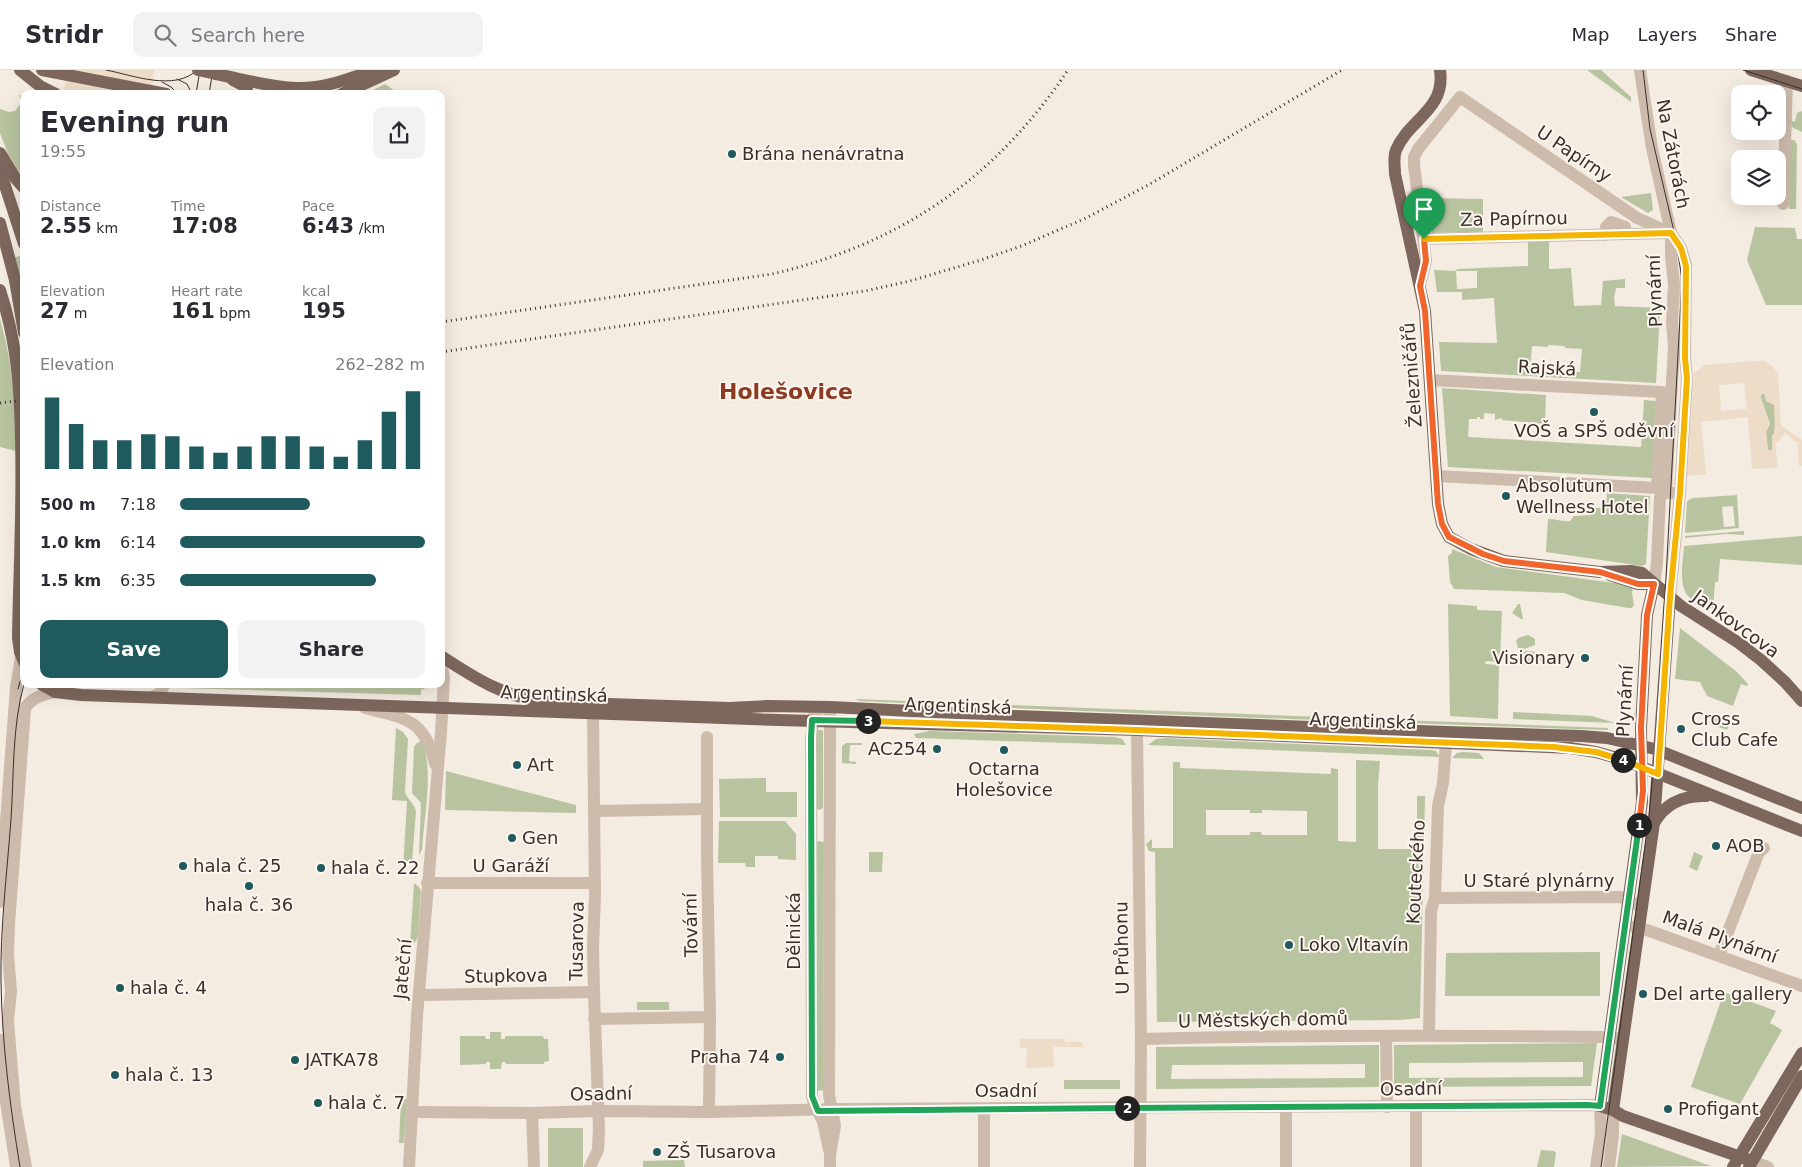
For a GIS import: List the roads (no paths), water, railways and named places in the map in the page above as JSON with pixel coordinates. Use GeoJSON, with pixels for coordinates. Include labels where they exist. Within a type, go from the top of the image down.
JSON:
{"type":"FeatureCollection","features":[{"type":"Feature","properties":{"kind":"main road"},"geometry":{"type":"LineString","coordinates":[[20,70],[48,90]]}},
{"type":"Feature","properties":{"kind":"main road"},"geometry":{"type":"LineString","coordinates":[[42,70],[146,90]]}},
{"type":"Feature","properties":{"kind":"main road"},"geometry":{"type":"LineString","coordinates":[[198,70],[241,80],[303,88],[343,81],[374,70]]}},
{"type":"Feature","properties":{"kind":"main road"},"geometry":{"type":"LineString","coordinates":[[351,90],[394,70]]}},
{"type":"Feature","properties":{"kind":"main road","name":"Železničářů"},"geometry":{"type":"LineString","coordinates":[[1440,70],[1441,86],[1433,105],[1403,140],[1396,151],[1394,160],[1395,174],[1425,311],[1438,504],[1442,524],[1449,537],[1471,549],[1504,561],[1600,572],[1637,571],[1654,584]]}},
{"type":"Feature","properties":{"kind":"main road"},"geometry":{"type":"LineString","coordinates":[[1751,70],[1794,83],[1802,95]]}},
{"type":"Feature","properties":{"kind":"main road"},"geometry":{"type":"LineString","coordinates":[[241,80],[247,90]]}},
{"type":"Feature","properties":{"kind":"main road"},"geometry":{"type":"LineString","coordinates":[[263,90],[286,87]]}},
{"type":"Feature","properties":{"kind":"main road"},"geometry":{"type":"LineString","coordinates":[[0,153],[20,184]]}},
{"type":"Feature","properties":{"kind":"main road"},"geometry":{"type":"LineString","coordinates":[[0,170],[20,232]]}},
{"type":"Feature","properties":{"kind":"main road"},"geometry":{"type":"LineString","coordinates":[[0,223],[12,266],[20,311]]}},
{"type":"Feature","properties":{"kind":"main road"},"geometry":{"type":"LineString","coordinates":[[0,290],[12,333],[19,372],[20,418]]}},
{"type":"Feature","properties":{"kind":"main road"},"geometry":{"type":"LineString","coordinates":[[20,562],[18,615],[20,651]]}},
{"type":"Feature","properties":{"kind":"main road","name":"Jankovcova"},"geometry":{"type":"LineString","coordinates":[[1654,584],[1681,606],[1746,648],[1785,682],[1802,701]]}},
{"type":"Feature","properties":{"kind":"main road","name":"Plynární"},"geometry":{"type":"LineString","coordinates":[[1600,1106],[1643,791],[1640,746],[1647,615],[1654,584]]}},
{"type":"Feature","properties":{"kind":"main road","name":"Plynární"},"geometry":{"type":"LineString","coordinates":[[1613,1110],[1654,823],[1670,597]]}},
{"type":"Feature","properties":{"kind":"main road","name":"Argentinská"},"geometry":{"type":"LineString","coordinates":[[445,658],[496,690],[529,700],[730,708],[768,706],[826,707],[1013,716],[1607,738],[1660,751],[1802,808]]}},
{"type":"Feature","properties":{"kind":"main road","name":"Argentinská"},"geometry":{"type":"LineString","coordinates":[[57,688],[81,696],[593,714],[1137,730],[1570,748],[1596,752],[1624,760],[1802,831]]}},
{"type":"Feature","properties":{"kind":"main road"},"geometry":{"type":"LineString","coordinates":[[1654,823],[1666,808],[1681,799],[1698,795],[1715,797]]}},
{"type":"Feature","properties":{"kind":"main road"},"geometry":{"type":"LineString","coordinates":[[1736,1162],[1802,1052]]}},
{"type":"Feature","properties":{"kind":"main road"},"geometry":{"type":"LineString","coordinates":[[1600,1106],[1736,1162],[1750,1164],[1802,1076]]}},
{"type":"Feature","properties":{"kind":"street","name":"Na Zátorách"},"geometry":{"type":"LineString","coordinates":[[1643,74],[1652,148],[1671,233]]}},
{"type":"Feature","properties":{"kind":"street"},"geometry":{"type":"LineString","coordinates":[[1786,171],[1794,83]]}},
{"type":"Feature","properties":{"kind":"street","name":"U Papírny"},"geometry":{"type":"LineString","coordinates":[[1424,239],[1414,157],[1418,149],[1460,97],[1637,218],[1671,233]]}},
{"type":"Feature","properties":{"kind":"street"},"geometry":{"type":"LineString","coordinates":[[1605,235],[1606,227],[1611,222],[1624,227]]}},
{"type":"Feature","properties":{"kind":"street","name":"Za Papírnou"},"geometry":{"type":"LineString","coordinates":[[1424,239],[1671,233]]}},
{"type":"Feature","properties":{"kind":"street","name":"Plynární"},"geometry":{"type":"LineString","coordinates":[[1654,584],[1674,341],[1672,322],[1674,285],[1671,233]]}},
{"type":"Feature","properties":{"kind":"street","name":"Plynární"},"geometry":{"type":"LineString","coordinates":[[1670,597],[1680,493],[1687,378],[1685,358],[1686,266],[1681,248],[1671,233]]}},
{"type":"Feature","properties":{"kind":"street"},"geometry":{"type":"LineString","coordinates":[[1420,286],[1426,261],[1424,239]]}},
{"type":"Feature","properties":{"kind":"street","name":"Rajská"},"geometry":{"type":"LineString","coordinates":[[1430,380],[1662,392]]}},
{"type":"Feature","properties":{"kind":"street","name":"Plynární"},"geometry":{"type":"LineString","coordinates":[[1661,490],[1662,392]]}},
{"type":"Feature","properties":{"kind":"street"},"geometry":{"type":"LineString","coordinates":[[1437,476],[1661,490],[1680,493]]}},
{"type":"Feature","properties":{"kind":"street"},"geometry":{"type":"LineString","coordinates":[[0,902],[14,706],[20,672]]}},
{"type":"Feature","properties":{"kind":"street"},"geometry":{"type":"LineString","coordinates":[[26,1167],[15,1106],[9,1030],[11,992],[8,936],[25,709],[28,704],[38,697],[57,688]]}},
{"type":"Feature","properties":{"kind":"street"},"geometry":{"type":"LineString","coordinates":[[152,697],[160,693],[163,688]]}},
{"type":"Feature","properties":{"kind":"street","name":"Jateční"},"geometry":{"type":"LineString","coordinates":[[409,1167],[417,1016],[443,688]]}},
{"type":"Feature","properties":{"kind":"street","name":"Jateční"},"geometry":{"type":"LineString","coordinates":[[348,704],[398,716],[414,725],[423,734],[431,748],[437,774]]}},
{"type":"Feature","properties":{"kind":"street"},"geometry":{"type":"LineString","coordinates":[[812,720],[816,711],[826,707]]}},
{"type":"Feature","properties":{"kind":"street","name":"Dělnická"},"geometry":{"type":"LineString","coordinates":[[826,707],[829,720],[829,1096],[834,1117],[830,1161]]}},
{"type":"Feature","properties":{"kind":"street","name":"Tusarova"},"geometry":{"type":"LineString","coordinates":[[590,1167],[598,1150],[594,1019],[593,714]]}},
{"type":"Feature","properties":{"kind":"street","name":"Dělnická"},"geometry":{"type":"LineString","coordinates":[[812,720],[812,1096],[824,1121],[830,1161]]}},
{"type":"Feature","properties":{"kind":"street","name":"U Průhonu"},"geometry":{"type":"LineString","coordinates":[[1137,730],[1141,1039],[1140,1167]]}},
{"type":"Feature","properties":{"kind":"street","name":"Tovární"},"geometry":{"type":"LineString","coordinates":[[707,737],[710,1017],[709,1112]]}},
{"type":"Feature","properties":{"kind":"street","name":"Kouteckého"},"geometry":{"type":"LineString","coordinates":[[1429,1035],[1431,911],[1435,898],[1438,806],[1444,783],[1446,743]]}},
{"type":"Feature","properties":{"kind":"street"},"geometry":{"type":"LineString","coordinates":[[594,811],[707,809]]}},
{"type":"Feature","properties":{"kind":"street"},"geometry":{"type":"LineString","coordinates":[[811,820],[829,820]]}},
{"type":"Feature","properties":{"kind":"street"},"geometry":{"type":"LineString","coordinates":[[1719,955],[1758,852],[1764,848]]}},
{"type":"Feature","properties":{"kind":"street","name":"U Garáží"},"geometry":{"type":"LineString","coordinates":[[427,883],[594,883]]}},
{"type":"Feature","properties":{"kind":"street","name":"U Staré plynárny"},"geometry":{"type":"LineString","coordinates":[[1435,898],[1621,897],[1628,902],[1642,907]]}},
{"type":"Feature","properties":{"kind":"street","name":"Malá Plynární"},"geometry":{"type":"LineString","coordinates":[[1625,925],[1719,955],[1802,986]]}},
{"type":"Feature","properties":{"kind":"street","name":"Stupkova"},"geometry":{"type":"LineString","coordinates":[[420,995],[594,992]]}},
{"type":"Feature","properties":{"kind":"street"},"geometry":{"type":"LineString","coordinates":[[594,1019],[710,1017]]}},
{"type":"Feature","properties":{"kind":"street","name":"U Městských domů"},"geometry":{"type":"LineString","coordinates":[[1141,1039],[1429,1035],[1624,1039]]}},
{"type":"Feature","properties":{"kind":"street"},"geometry":{"type":"LineString","coordinates":[[1386,1037],[1387,1107]]}},
{"type":"Feature","properties":{"kind":"street"},"geometry":{"type":"LineString","coordinates":[[0,1040],[3,1082],[16,1167]]}},
{"type":"Feature","properties":{"kind":"street"},"geometry":{"type":"LineString","coordinates":[[1416,1106],[1416,1167]]}},
{"type":"Feature","properties":{"kind":"street"},"geometry":{"type":"LineString","coordinates":[[1596,1167],[1601,1134],[1600,1106]]}},
{"type":"Feature","properties":{"kind":"street","name":"Osadní"},"geometry":{"type":"LineString","coordinates":[[412,1112],[532,1113],[598,1111],[709,1112],[1600,1106]]}},
{"type":"Feature","properties":{"kind":"street"},"geometry":{"type":"LineString","coordinates":[[1286,1108],[1286,1167]]}},
{"type":"Feature","properties":{"kind":"street"},"geometry":{"type":"LineString","coordinates":[[984,1109],[984,1167]]}},
{"type":"Feature","properties":{"kind":"street"},"geometry":{"type":"LineString","coordinates":[[1609,1167],[1613,1135],[1613,1110]]}},
{"type":"Feature","properties":{"kind":"street"},"geometry":{"type":"LineString","coordinates":[[532,1113],[534,1167]]}},
{"type":"Feature","properties":{"kind":"street"},"geometry":{"type":"LineString","coordinates":[[1750,1164],[1768,1167]]}},
{"type":"Feature","properties":{"kind":"tram line"},"geometry":{"type":"LineString","coordinates":[[106,70],[140,78],[165,81],[188,77],[197,70]]}},
{"type":"Feature","properties":{"kind":"tram line"},"geometry":{"type":"LineString","coordinates":[[197,90],[200,70]]}},
{"type":"Feature","properties":{"kind":"tram line"},"geometry":{"type":"LineString","coordinates":[[210,90],[213,70]]}},
{"type":"Feature","properties":{"kind":"tram line"},"geometry":{"type":"LineString","coordinates":[[1601,1167],[1649,816],[1666,578],[1682,280],[1676,240],[1650,129],[1643,70]]}},
{"type":"Feature","properties":{"kind":"tram line"},"geometry":{"type":"LineString","coordinates":[[1743,70],[1802,89]]}},
{"type":"Feature","properties":{"kind":"tram line"},"geometry":{"type":"LineString","coordinates":[[177,79],[187,84],[190,90]]}},
{"type":"Feature","properties":{"kind":"tram line"},"geometry":{"type":"LineString","coordinates":[[162,82],[174,90]]}},
{"type":"Feature","properties":{"kind":"tram line"},"geometry":{"type":"LineString","coordinates":[[18,689],[20,682]]}},
{"type":"Feature","properties":{"kind":"tram line"},"geometry":{"type":"LineString","coordinates":[[20,1167],[5,1052],[1,962],[15,734],[23,688]]}},
{"type":"Feature","properties":{"kind":"railway"},"geometry":{"type":"LineString","coordinates":[[445,321],[772,274],[818,261],[862,245],[902,225],[940,202],[976,175],[1009,144],[1039,109],[1068,70]]}},
{"type":"Feature","properties":{"kind":"railway"},"geometry":{"type":"LineString","coordinates":[[445,351],[865,291],[910,281],[981,260],[1024,245],[1086,218],[1150,184],[1342,70]]}},
{"type":"Feature","properties":{"kind":"railway"},"geometry":{"type":"LineString","coordinates":[[0,403],[20,400]]}},
{"type":"Feature","properties":{"kind":"place","name":"Brána nenávratna"},"geometry":{"type":"Point","coordinates":[732,154]}},
{"type":"Feature","properties":{"kind":"place","name":"VOŠ a SPŠ oděvní"},"geometry":{"type":"Point","coordinates":[1594,412]}},
{"type":"Feature","properties":{"kind":"place","name":"Absolutum Wellness Hotel"},"geometry":{"type":"Point","coordinates":[1506,496]}},
{"type":"Feature","properties":{"kind":"place","name":"Visionary"},"geometry":{"type":"Point","coordinates":[1585,658]}},
{"type":"Feature","properties":{"kind":"place","name":"Cross Club Cafe"},"geometry":{"type":"Point","coordinates":[1681,729]}},
{"type":"Feature","properties":{"kind":"place","name":"AC254"},"geometry":{"type":"Point","coordinates":[937,749]}},
{"type":"Feature","properties":{"kind":"place","name":"Octarna Holešovice"},"geometry":{"type":"Point","coordinates":[1004,750]}},
{"type":"Feature","properties":{"kind":"place","name":"Art"},"geometry":{"type":"Point","coordinates":[517,765]}},
{"type":"Feature","properties":{"kind":"place","name":"Gen"},"geometry":{"type":"Point","coordinates":[512,838]}},
{"type":"Feature","properties":{"kind":"place","name":"AOB"},"geometry":{"type":"Point","coordinates":[1716,846]}},
{"type":"Feature","properties":{"kind":"place","name":"hala č. 25"},"geometry":{"type":"Point","coordinates":[183,866]}},
{"type":"Feature","properties":{"kind":"place","name":"hala č. 22"},"geometry":{"type":"Point","coordinates":[321,868]}},
{"type":"Feature","properties":{"kind":"place","name":"hala č. 36"},"geometry":{"type":"Point","coordinates":[249,886]}},
{"type":"Feature","properties":{"kind":"place","name":"Loko Vltavín"},"geometry":{"type":"Point","coordinates":[1289,945]}},
{"type":"Feature","properties":{"kind":"place","name":"hala č. 4"},"geometry":{"type":"Point","coordinates":[120,988]}},
{"type":"Feature","properties":{"kind":"place","name":"Del arte gallery"},"geometry":{"type":"Point","coordinates":[1643,994]}},
{"type":"Feature","properties":{"kind":"place","name":"Praha 74"},"geometry":{"type":"Point","coordinates":[780,1057]}},
{"type":"Feature","properties":{"kind":"place","name":"JATKA78"},"geometry":{"type":"Point","coordinates":[295,1060]}},
{"type":"Feature","properties":{"kind":"place","name":"hala č. 13"},"geometry":{"type":"Point","coordinates":[115,1075]}},
{"type":"Feature","properties":{"kind":"place","name":"hala č. 7"},"geometry":{"type":"Point","coordinates":[318,1103]}},
{"type":"Feature","properties":{"kind":"place","name":"Profigant"},"geometry":{"type":"Point","coordinates":[1668,1109]}},
{"type":"Feature","properties":{"kind":"place","name":"ZŠ Tusarova"},"geometry":{"type":"Point","coordinates":[657,1152]}},
{"type":"Feature","properties":{"kind":"district","name":"Holešovice"},"geometry":{"type":"Point","coordinates":[786,391]}}]}
